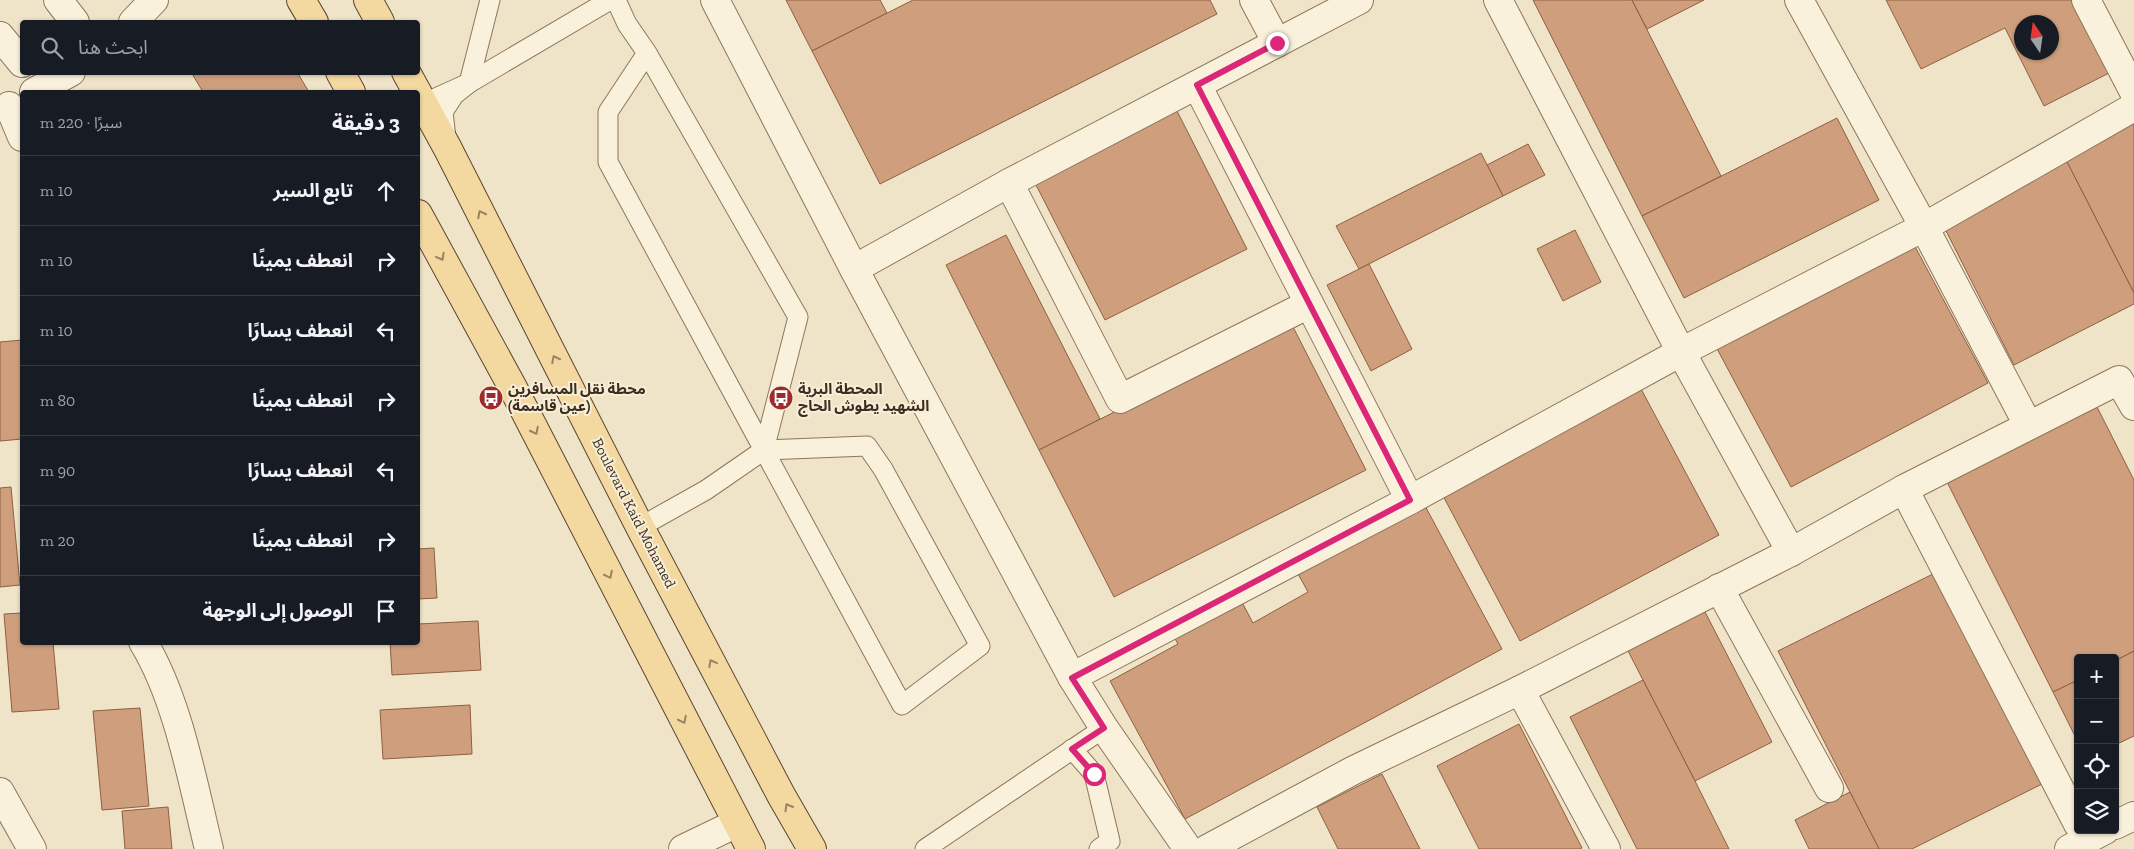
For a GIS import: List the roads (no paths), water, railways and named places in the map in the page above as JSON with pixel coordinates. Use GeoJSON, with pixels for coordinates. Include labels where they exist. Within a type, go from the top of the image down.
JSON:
{"type":"FeatureCollection","features":[{"type":"Feature","properties":{"kind":"main road"},"geometry":{"type":"LineString","coordinates":[[302,0],[313,20]]}},
{"type":"Feature","properties":{"kind":"main road"},"geometry":{"type":"LineString","coordinates":[[368,0],[379,20]]}},
{"type":"Feature","properties":{"kind":"main road"},"geometry":{"type":"LineString","coordinates":[[342,75],[350,90]]}},
{"type":"Feature","properties":{"kind":"main road","name":"Boulevard Kaid Mohamed"},"geometry":{"type":"LineString","coordinates":[[407,75],[415,90]]}},
{"type":"Feature","properties":{"kind":"main road","name":"Boulevard Kaid Mohamed"},"geometry":{"type":"LineString","coordinates":[[420,101],[448,149],[640,527],[812,849]]}},
{"type":"Feature","properties":{"kind":"main road"},"geometry":{"type":"LineString","coordinates":[[420,218],[513,388],[751,849]]}},
{"type":"Feature","properties":{"kind":"street"},"geometry":{"type":"LineString","coordinates":[[58,0],[73,20]]}},
{"type":"Feature","properties":{"kind":"street"},"geometry":{"type":"LineString","coordinates":[[135,20],[154,0]]}},
{"type":"Feature","properties":{"kind":"street"},"geometry":{"type":"LineString","coordinates":[[716,0],[854,269],[1072,678],[1104,728],[1188,849]]}},
{"type":"Feature","properties":{"kind":"street"},"geometry":{"type":"LineString","coordinates":[[1254,0],[1277,43]]}},
{"type":"Feature","properties":{"kind":"street"},"geometry":{"type":"LineString","coordinates":[[854,269],[1009,183],[1359,0]]}},
{"type":"Feature","properties":{"kind":"street"},"geometry":{"type":"LineString","coordinates":[[1498,0],[1681,352],[1791,552]]}},
{"type":"Feature","properties":{"kind":"street"},"geometry":{"type":"LineString","coordinates":[[1799,0],[1924,227],[2028,425]]}},
{"type":"Feature","properties":{"kind":"street"},"geometry":{"type":"LineString","coordinates":[[2086,0],[2134,92]]}},
{"type":"Feature","properties":{"kind":"street"},"geometry":{"type":"LineString","coordinates":[[0,36],[20,61]]}},
{"type":"Feature","properties":{"kind":"street"},"geometry":{"type":"LineString","coordinates":[[33,90],[65,75]]}},
{"type":"Feature","properties":{"kind":"street"},"geometry":{"type":"LineString","coordinates":[[1197,85],[1410,500]]}},
{"type":"Feature","properties":{"kind":"street"},"geometry":{"type":"LineString","coordinates":[[1072,678],[1410,500],[1681,352],[1924,227],[2134,107]]}},
{"type":"Feature","properties":{"kind":"street"},"geometry":{"type":"LineString","coordinates":[[1009,183],[1120,399],[1310,304]]}},
{"type":"Feature","properties":{"kind":"street"},"geometry":{"type":"LineString","coordinates":[[1207,849],[1354,770],[1520,690],[1791,552],[1904,489],[2119,380],[2134,406]]}},
{"type":"Feature","properties":{"kind":"street"},"geometry":{"type":"LineString","coordinates":[[1904,489],[2084,835]]}},
{"type":"Feature","properties":{"kind":"street"},"geometry":{"type":"LineString","coordinates":[[1719,588],[1829,788]]}},
{"type":"Feature","properties":{"kind":"street"},"geometry":{"type":"LineString","coordinates":[[145,645],[156,663],[182,739],[209,849]]}},
{"type":"Feature","properties":{"kind":"street"},"geometry":{"type":"LineString","coordinates":[[1520,690],[1606,849]]}},
{"type":"Feature","properties":{"kind":"street"},"geometry":{"type":"LineString","coordinates":[[0,792],[32,849]]}},
{"type":"Feature","properties":{"kind":"street"},"geometry":{"type":"LineString","coordinates":[[2119,823],[2134,816]]}},
{"type":"Feature","properties":{"kind":"street"},"geometry":{"type":"LineString","coordinates":[[683,849],[736,823]]}},
{"type":"Feature","properties":{"kind":"lane"},"geometry":{"type":"LineString","coordinates":[[475,79],[490,0]]}},
{"type":"Feature","properties":{"kind":"lane"},"geometry":{"type":"LineString","coordinates":[[475,79],[498,0]]}},
{"type":"Feature","properties":{"kind":"lane"},"geometry":{"type":"LineString","coordinates":[[448,149],[443,112],[454,95],[475,79],[610,0]]}},
{"type":"Feature","properties":{"kind":"lane"},"geometry":{"type":"LineString","coordinates":[[616,0],[627,24],[647,52],[798,317],[764,450]]}},
{"type":"Feature","properties":{"kind":"lane"},"geometry":{"type":"LineString","coordinates":[[640,527],[706,490],[764,450],[866,446],[883,469],[980,646],[902,705],[764,450],[608,162],[608,112],[647,52]]}},
{"type":"Feature","properties":{"kind":"lane"},"geometry":{"type":"LineString","coordinates":[[420,99],[475,79]]}},
{"type":"Feature","properties":{"kind":"lane"},"geometry":{"type":"LineString","coordinates":[[925,849],[1104,728]]}},
{"type":"Feature","properties":{"kind":"lane"},"geometry":{"type":"LineString","coordinates":[[1072,749],[1094,774],[1107,846]]}},
{"type":"Feature","properties":{"kind":"place","name":"محطة نقل المسافرين (عين قاسمة)"},"geometry":{"type":"Point","coordinates":[491,398]}},
{"type":"Feature","properties":{"kind":"place","name":"المحطة البرية الشهيد يطوش الحاج"},"geometry":{"type":"Point","coordinates":[781,398]}}]}
